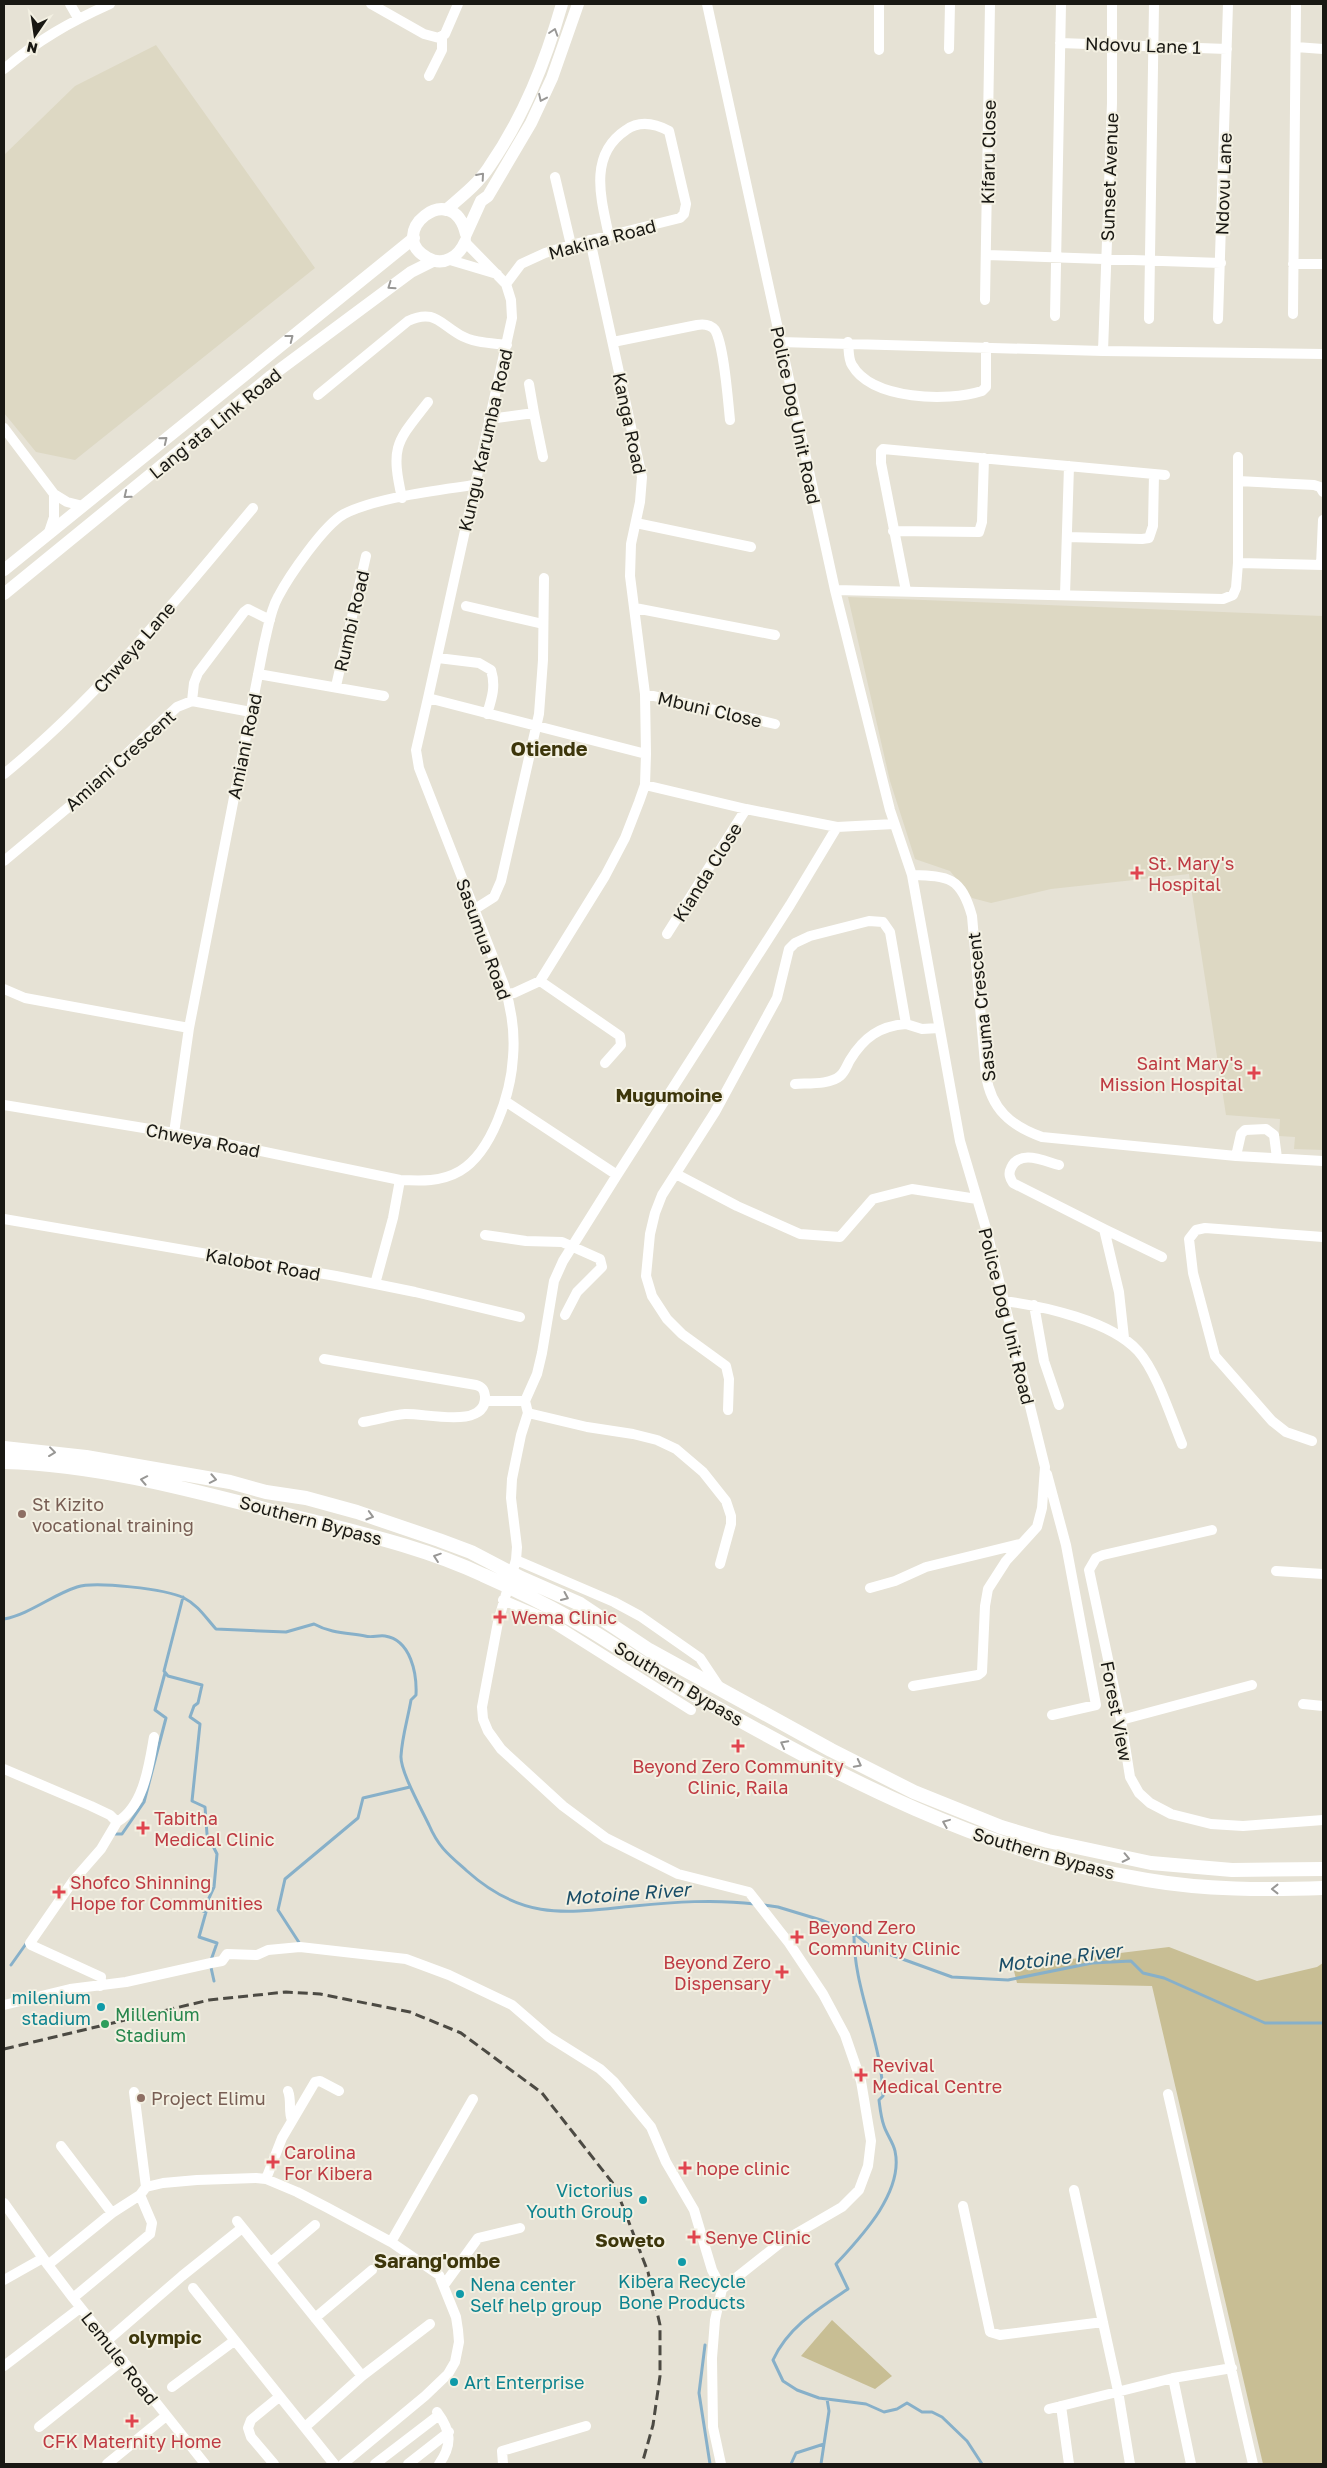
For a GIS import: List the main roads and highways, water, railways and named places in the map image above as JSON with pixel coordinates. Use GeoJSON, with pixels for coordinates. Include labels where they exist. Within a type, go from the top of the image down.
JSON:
{"type":"FeatureCollection","features":[{"type":"Feature","properties":{"kind":"highway","name":"Southern Bypass"},"geometry":{"type":"LineString","coordinates":[[4,1448],[53,1452],[162,1469],[230,1482],[266,1492],[306,1498],[384,1520],[471,1552],[520,1578],[580,1604],[649,1650],[831,1750],[914,1792],[1001,1827],[1058,1843],[1151,1863],[1232,1870],[1323,1869]]}},
{"type":"Feature","properties":{"kind":"highway","name":"Southern Bypass"},"geometry":{"type":"LineString","coordinates":[[4,1462],[89,1469],[235,1500],[378,1537],[482,1574],[586,1627],[695,1695],[769,1736],[875,1791],[962,1830],[1052,1859],[1147,1880],[1238,1889],[1323,1888]]}},
{"type":"Feature","properties":{"kind":"main road"},"geometry":{"type":"LineString","coordinates":[[446,210],[489,167],[519,117],[532,93],[562,4]]}},
{"type":"Feature","properties":{"kind":"main road"},"geometry":{"type":"LineString","coordinates":[[466,238],[460,219],[446,210],[430,211],[423,215],[414,229],[414,238],[420,252],[433,261],[450,260],[457,256],[466,238],[482,201],[488,196],[531,123],[552,78],[578,4]]}},
{"type":"Feature","properties":{"kind":"main road","name":"Lang'ata Link Road"},"geometry":{"type":"LineString","coordinates":[[4,570],[414,238]]}},
{"type":"Feature","properties":{"kind":"main road","name":"Lang'ata Link Road"},"geometry":{"type":"LineString","coordinates":[[4,594],[271,376],[411,272],[433,261]]}},
{"type":"Feature","properties":{"kind":"waterway","name":"Motoine River"},"geometry":{"type":"LineString","coordinates":[[4,1619],[14,1617],[77,1587],[86,1585],[114,1585],[147,1589],[184,1598],[198,1608],[216,1629],[286,1632],[314,1624],[339,1632],[368,1637],[385,1636],[394,1639],[401,1644],[411,1659],[416,1687],[416,1695],[411,1700],[403,1742],[401,1756],[404,1771],[433,1833],[445,1851],[487,1887],[507,1899],[526,1906],[546,1910],[587,1911],[664,1903],[694,1902],[755,1904]]}},
{"type":"Feature","properties":{"kind":"waterway"},"geometry":{"type":"LineString","coordinates":[[183,1597],[164,1671],[168,1676],[202,1685],[198,1703],[194,1706],[190,1717],[200,1724],[192,1801],[205,1807],[207,1834],[217,1854],[214,1887],[203,1911],[206,1912],[199,1937],[217,1943],[210,1963],[214,1981]]}},
{"type":"Feature","properties":{"kind":"waterway"},"geometry":{"type":"LineString","coordinates":[[113,1834],[122,1834],[144,1802],[166,1718],[155,1710],[165,1673]]}},
{"type":"Feature","properties":{"kind":"waterway"},"geometry":{"type":"LineString","coordinates":[[300,1944],[278,1910],[285,1879],[358,1818],[363,1798],[410,1787]]}},
{"type":"Feature","properties":{"kind":"waterway","name":"Motoine River"},"geometry":{"type":"LineString","coordinates":[[764,1905],[778,1907],[821,1920],[854,1933],[872,1948],[952,1977],[1008,1980],[1092,1963],[1131,1961],[1143,1973],[1164,1978],[1265,2023],[1323,2023]]}},
{"type":"Feature","properties":{"kind":"waterway"},"geometry":{"type":"LineString","coordinates":[[854,1933],[858,1974],[878,2055],[883,2096],[879,2100],[881,2113],[885,2129],[895,2151],[896,2167],[887,2198],[878,2213],[857,2241],[836,2264],[848,2289],[795,2328],[779,2348],[773,2360],[783,2381],[797,2390],[819,2398],[866,2404],[884,2412],[897,2409],[907,2403],[922,2412],[932,2412],[942,2417],[967,2441],[982,2464]]}},
{"type":"Feature","properties":{"kind":"waterway"},"geometry":{"type":"LineString","coordinates":[[11,1965],[28,1941]]}},
{"type":"Feature","properties":{"kind":"waterway"},"geometry":{"type":"LineString","coordinates":[[705,2345],[699,2393],[710,2464]]}},
{"type":"Feature","properties":{"kind":"waterway"},"geometry":{"type":"LineString","coordinates":[[791,2464],[796,2453],[824,2444],[829,2411],[827,2399]]}},
{"type":"Feature","properties":{"kind":"waterway"},"geometry":{"type":"LineString","coordinates":[[821,2464],[824,2444]]}},
{"type":"Feature","properties":{"kind":"railway"},"geometry":{"type":"LineString","coordinates":[[4,2049],[209,2000],[286,1992],[320,1994],[410,2012],[461,2033],[542,2093],[615,2186],[648,2272],[660,2325],[660,2376],[653,2425],[642,2464]]}},
{"type":"Feature","properties":{"kind":"place","name":"St. Mary's Hospital"},"geometry":{"type":"Point","coordinates":[1137,873]}},
{"type":"Feature","properties":{"kind":"place","name":"Saint Mary's Mission Hospital"},"geometry":{"type":"Point","coordinates":[1254,1073]}},
{"type":"Feature","properties":{"kind":"place","name":"St Kizito vocational training"},"geometry":{"type":"Point","coordinates":[22,1514]}},
{"type":"Feature","properties":{"kind":"place","name":"Wema Clinic"},"geometry":{"type":"Point","coordinates":[500,1617]}},
{"type":"Feature","properties":{"kind":"place","name":"Beyond Zero Community Clinic, Raila"},"geometry":{"type":"Point","coordinates":[738,1746]}},
{"type":"Feature","properties":{"kind":"place","name":"Tabitha Medical Clinic"},"geometry":{"type":"Point","coordinates":[143,1828]}},
{"type":"Feature","properties":{"kind":"place","name":"Shofco Shinning Hope for Communities"},"geometry":{"type":"Point","coordinates":[59,1892]}},
{"type":"Feature","properties":{"kind":"place","name":"Beyond Zero Community Clinic"},"geometry":{"type":"Point","coordinates":[797,1937]}},
{"type":"Feature","properties":{"kind":"place","name":"Beyond Zero Dispensary"},"geometry":{"type":"Point","coordinates":[782,1972]}},
{"type":"Feature","properties":{"kind":"place","name":"milenium stadium"},"geometry":{"type":"Point","coordinates":[101,2007]}},
{"type":"Feature","properties":{"kind":"place","name":"Millenium Stadium"},"geometry":{"type":"Point","coordinates":[105,2024]}},
{"type":"Feature","properties":{"kind":"place","name":"Revival Medical Centre"},"geometry":{"type":"Point","coordinates":[861,2075]}},
{"type":"Feature","properties":{"kind":"place","name":"Project Elimu"},"geometry":{"type":"Point","coordinates":[141,2098]}},
{"type":"Feature","properties":{"kind":"place","name":"Carolina For Kibera"},"geometry":{"type":"Point","coordinates":[273,2162]}},
{"type":"Feature","properties":{"kind":"place","name":"hope clinic"},"geometry":{"type":"Point","coordinates":[685,2168]}},
{"type":"Feature","properties":{"kind":"place","name":"Victorius Youth Group"},"geometry":{"type":"Point","coordinates":[643,2200]}},
{"type":"Feature","properties":{"kind":"place","name":"Senye Clinic"},"geometry":{"type":"Point","coordinates":[694,2237]}},
{"type":"Feature","properties":{"kind":"place","name":"Kibera Recycle Bone Products"},"geometry":{"type":"Point","coordinates":[682,2262]}},
{"type":"Feature","properties":{"kind":"place","name":"Nena center Self help group"},"geometry":{"type":"Point","coordinates":[460,2294]}},
{"type":"Feature","properties":{"kind":"place","name":"Art Enterprise"},"geometry":{"type":"Point","coordinates":[454,2382]}},
{"type":"Feature","properties":{"kind":"place","name":"CFK Maternity Home"},"geometry":{"type":"Point","coordinates":[132,2421]}},
{"type":"Feature","properties":{"kind":"district","name":"Otiende"},"geometry":{"type":"Point","coordinates":[549,748]}},
{"type":"Feature","properties":{"kind":"district","name":"Mugumoine"},"geometry":{"type":"Point","coordinates":[669,1094]}},
{"type":"Feature","properties":{"kind":"district","name":"Soweto"},"geometry":{"type":"Point","coordinates":[630,2239]}},
{"type":"Feature","properties":{"kind":"district","name":"Sarang'ombe"},"geometry":{"type":"Point","coordinates":[437,2260]}},
{"type":"Feature","properties":{"kind":"district","name":"olympic"},"geometry":{"type":"Point","coordinates":[165,2336]}}]}
